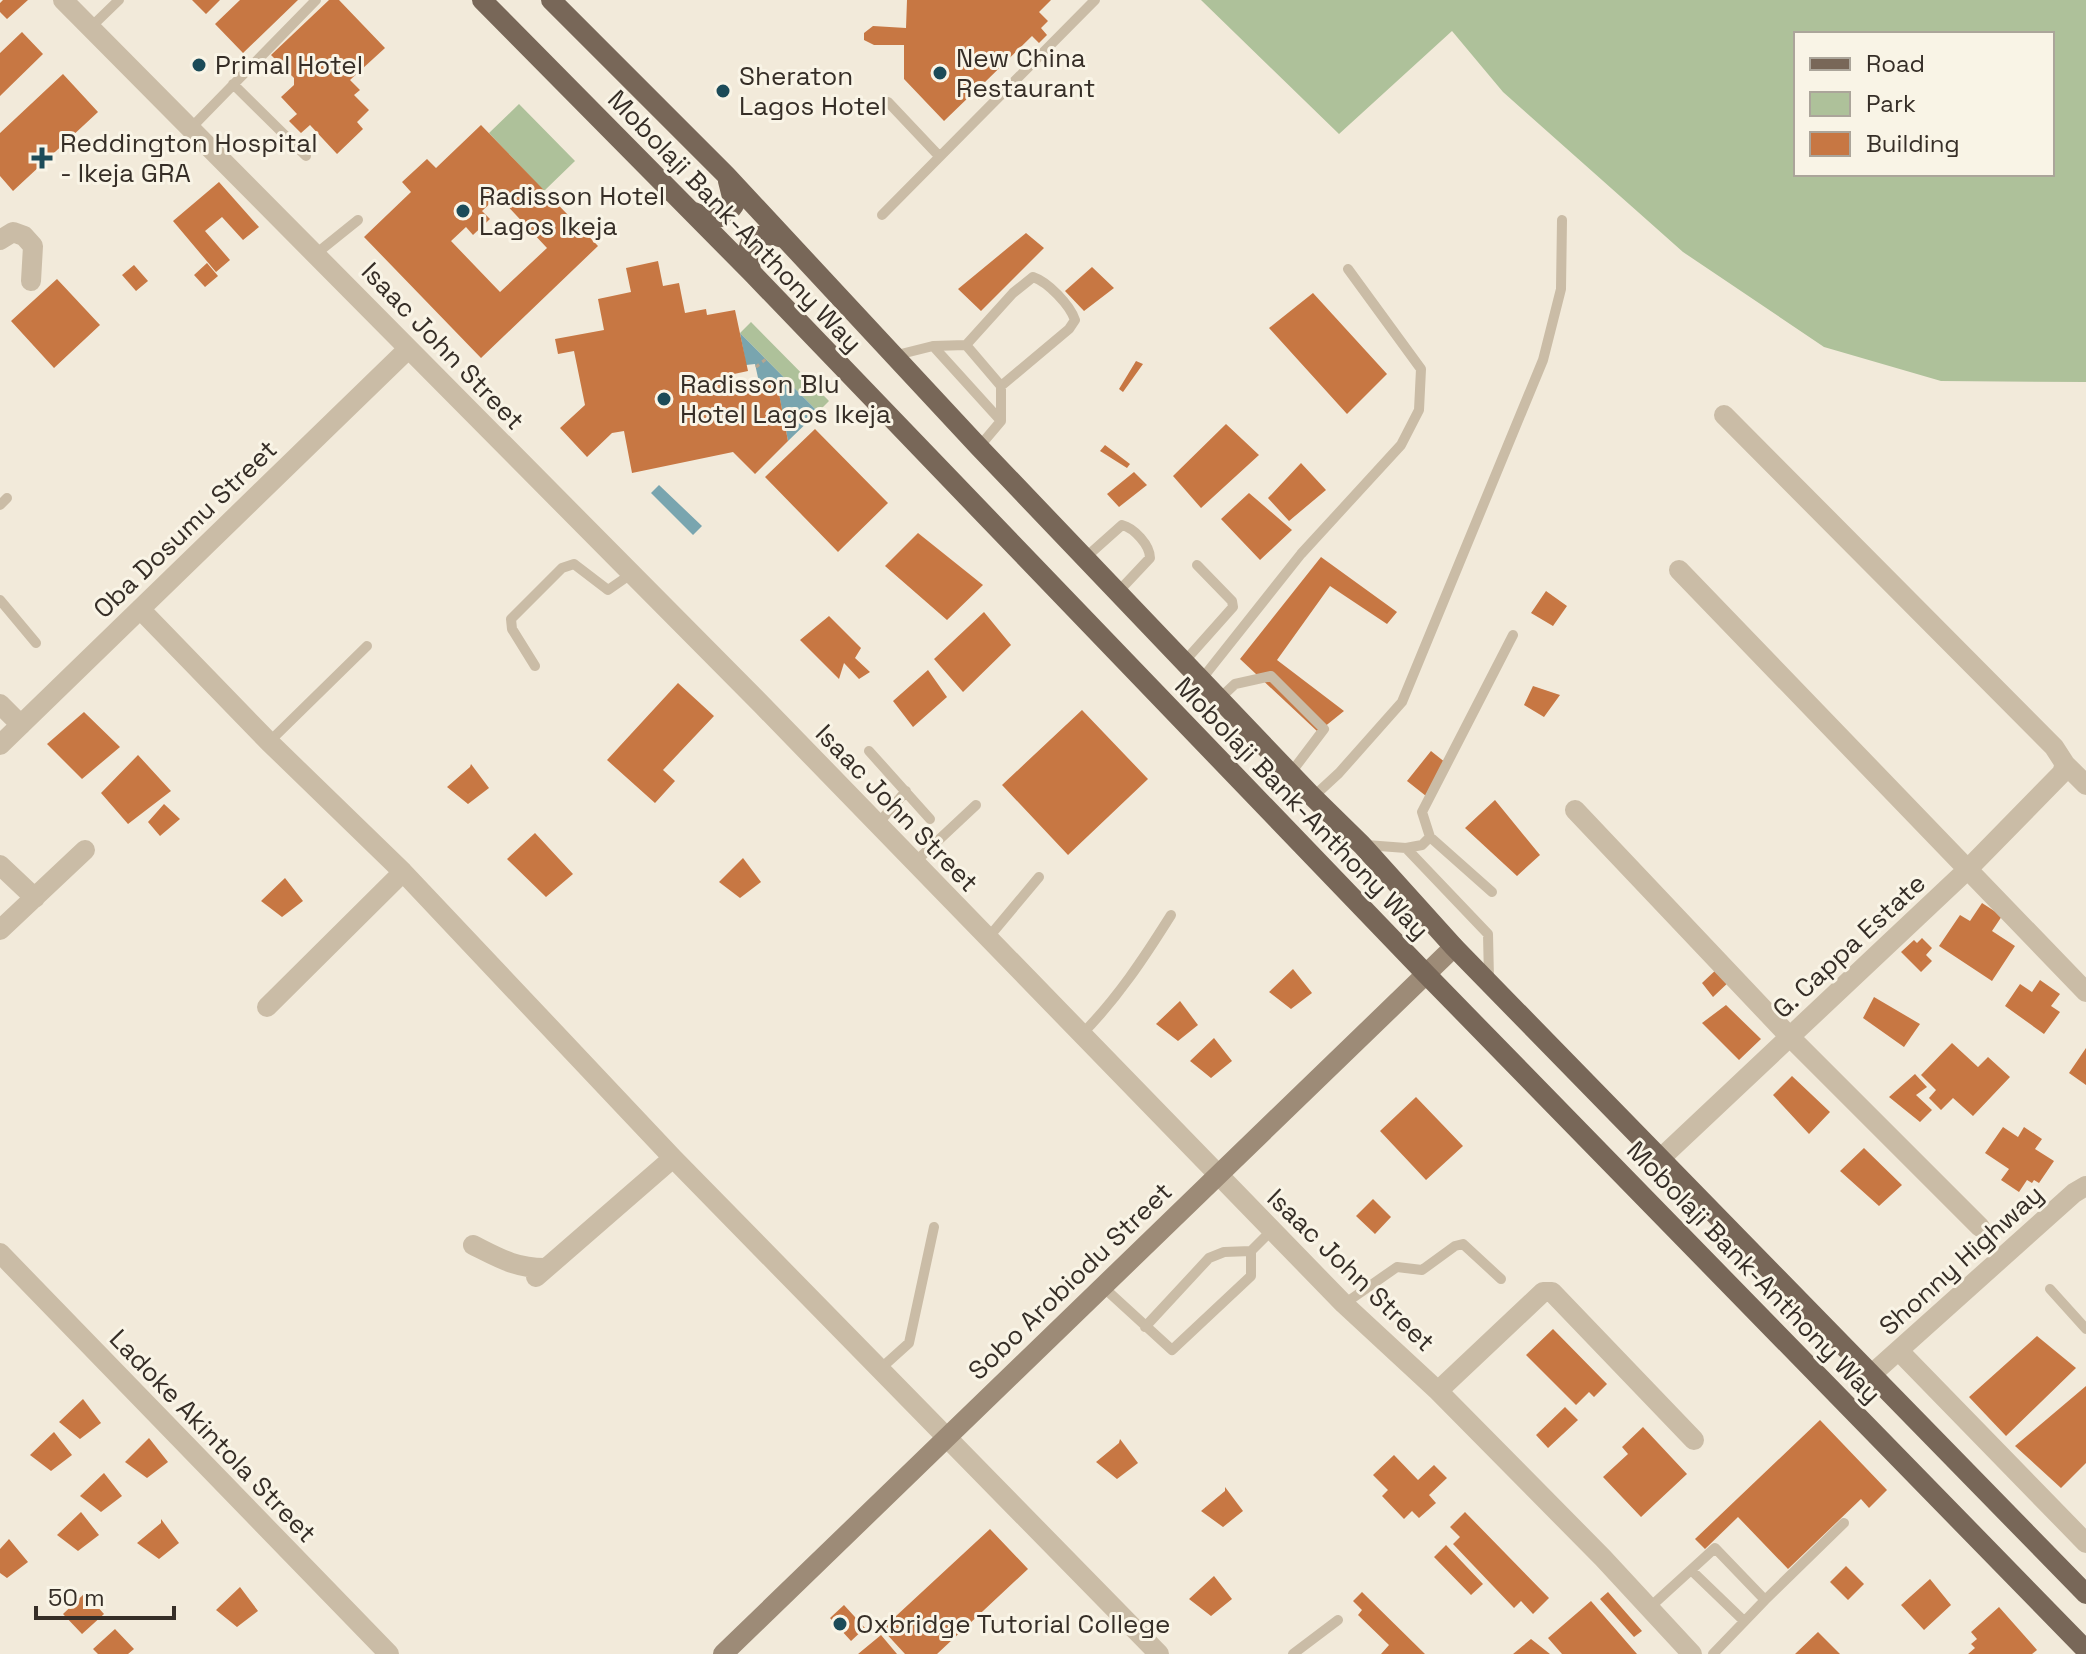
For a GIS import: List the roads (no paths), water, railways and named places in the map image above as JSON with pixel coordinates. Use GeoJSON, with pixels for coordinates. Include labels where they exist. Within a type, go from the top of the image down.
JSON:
{"type":"FeatureCollection","features":[{"type":"Feature","properties":{"kind":"main road","name":"Mobolaji Bank-Anthony Way"},"geometry":{"type":"LineString","coordinates":[[482,0],[752,273],[1426,974],[2086,1650]]}},
{"type":"Feature","properties":{"kind":"main road","name":"Mobolaji Bank-Anthony Way"},"geometry":{"type":"LineString","coordinates":[[551,0],[726,175],[979,447],[1290,774],[1362,845],[1454,947],[2086,1594]]}},
{"type":"Feature","properties":{"kind":"main road"},"geometry":{"type":"LineString","coordinates":[[687,208],[709,219],[719,219],[728,214],[734,205],[726,175]]}},
{"type":"Feature","properties":{"kind":"main road"},"geometry":{"type":"LineString","coordinates":[[752,273],[746,255],[748,245],[756,237],[767,233],[784,238]]}},
{"type":"Feature","properties":{"kind":"street","name":"Isaac John Street"},"geometry":{"type":"LineString","coordinates":[[63,0],[317,253],[407,350],[631,574],[1344,1304],[1438,1391],[1603,1558],[1692,1654]]}},
{"type":"Feature","properties":{"kind":"street"},"geometry":{"type":"LineString","coordinates":[[0,240],[13,232],[24,236],[33,246],[31,281]]}},
{"type":"Feature","properties":{"kind":"street","name":"Oba Dosumu Street"},"geometry":{"type":"LineString","coordinates":[[0,745],[407,350]]}},
{"type":"Feature","properties":{"kind":"street"},"geometry":{"type":"LineString","coordinates":[[1724,415],[2054,747],[2065,764],[2086,785]]}},
{"type":"Feature","properties":{"kind":"street"},"geometry":{"type":"LineString","coordinates":[[1679,570],[2086,992]]}},
{"type":"Feature","properties":{"kind":"street"},"geometry":{"type":"LineString","coordinates":[[140,609],[269,742],[403,872],[673,1158],[1159,1654]]}},
{"type":"Feature","properties":{"kind":"street"},"geometry":{"type":"LineString","coordinates":[[0,704],[21,725]]}},
{"type":"Feature","properties":{"kind":"street","name":"G. Cappa Estate"},"geometry":{"type":"LineString","coordinates":[[1661,1158],[1967,870],[2062,773],[2065,764]]}},
{"type":"Feature","properties":{"kind":"street"},"geometry":{"type":"LineString","coordinates":[[1575,810],[1790,1037],[1980,1227]]}},
{"type":"Feature","properties":{"kind":"street"},"geometry":{"type":"LineString","coordinates":[[0,930],[85,850]]}},
{"type":"Feature","properties":{"kind":"street"},"geometry":{"type":"LineString","coordinates":[[0,865],[35,898]]}},
{"type":"Feature","properties":{"kind":"street"},"geometry":{"type":"LineString","coordinates":[[267,1007],[403,872]]}},
{"type":"Feature","properties":{"kind":"street","name":"Sobo Arobiodu Street"},"geometry":{"type":"LineString","coordinates":[[726,1653],[1454,947]]}},
{"type":"Feature","properties":{"kind":"street"},"geometry":{"type":"LineString","coordinates":[[473,1245],[509,1263],[540,1272],[673,1158]]}},
{"type":"Feature","properties":{"kind":"street","name":"Shonny Highway"},"geometry":{"type":"LineString","coordinates":[[1872,1374],[2074,1193],[2086,1186]]}},
{"type":"Feature","properties":{"kind":"street","name":"Ladoke Akintola Street"},"geometry":{"type":"LineString","coordinates":[[0,1253],[389,1654]]}},
{"type":"Feature","properties":{"kind":"street"},"geometry":{"type":"LineString","coordinates":[[1438,1391],[1543,1292],[1552,1292],[1694,1440]]}},
{"type":"Feature","properties":{"kind":"street"},"geometry":{"type":"LineString","coordinates":[[1899,1351],[2086,1543]]}},
{"type":"Feature","properties":{"kind":"lane"},"geometry":{"type":"LineString","coordinates":[[90,28],[119,0]]}},
{"type":"Feature","properties":{"kind":"lane"},"geometry":{"type":"LineString","coordinates":[[191,128],[316,0]]}},
{"type":"Feature","properties":{"kind":"lane"},"geometry":{"type":"LineString","coordinates":[[882,215],[1095,0]]}},
{"type":"Feature","properties":{"kind":"lane"},"geometry":{"type":"LineString","coordinates":[[233,84],[306,156]]}},
{"type":"Feature","properties":{"kind":"lane"},"geometry":{"type":"LineString","coordinates":[[888,102],[939,156]]}},
{"type":"Feature","properties":{"kind":"lane"},"geometry":{"type":"LineString","coordinates":[[317,253],[358,220]]}},
{"type":"Feature","properties":{"kind":"lane"},"geometry":{"type":"LineString","coordinates":[[1313,797],[1339,773],[1402,702],[1543,360],[1561,289],[1562,220]]}},
{"type":"Feature","properties":{"kind":"lane"},"geometry":{"type":"LineString","coordinates":[[1201,680],[1301,554],[1401,445],[1419,410],[1421,369],[1348,269]]}},
{"type":"Feature","properties":{"kind":"lane"},"geometry":{"type":"LineString","coordinates":[[893,356],[933,346],[966,345],[1013,293],[1033,277],[1042,281],[1072,311],[1075,320],[1069,329],[1001,386]]}},
{"type":"Feature","properties":{"kind":"lane"},"geometry":{"type":"LineString","coordinates":[[966,345],[1001,386],[1001,421],[979,447]]}},
{"type":"Feature","properties":{"kind":"lane"},"geometry":{"type":"LineString","coordinates":[[933,346],[1001,421]]}},
{"type":"Feature","properties":{"kind":"lane"},"geometry":{"type":"LineString","coordinates":[[1085,558],[1122,525],[1127,526],[1148,547],[1150,558],[1118,592]]}},
{"type":"Feature","properties":{"kind":"lane"},"geometry":{"type":"LineString","coordinates":[[535,666],[512,629],[511,619],[562,568],[574,564],[608,590],[631,574]]}},
{"type":"Feature","properties":{"kind":"lane"},"geometry":{"type":"LineString","coordinates":[[1184,662],[1233,607],[1232,601],[1197,565]]}},
{"type":"Feature","properties":{"kind":"lane"},"geometry":{"type":"LineString","coordinates":[[0,600],[36,643]]}},
{"type":"Feature","properties":{"kind":"lane"},"geometry":{"type":"LineString","coordinates":[[1492,892],[1430,837],[1422,812],[1513,635]]}},
{"type":"Feature","properties":{"kind":"lane"},"geometry":{"type":"LineString","coordinates":[[269,742],[367,646]]}},
{"type":"Feature","properties":{"kind":"lane"},"geometry":{"type":"LineString","coordinates":[[1219,699],[1235,684],[1271,676],[1324,729],[1290,774]]}},
{"type":"Feature","properties":{"kind":"lane"},"geometry":{"type":"LineString","coordinates":[[869,751],[930,819]]}},
{"type":"Feature","properties":{"kind":"lane"},"geometry":{"type":"LineString","coordinates":[[877,825],[906,791]]}},
{"type":"Feature","properties":{"kind":"lane"},"geometry":{"type":"LineString","coordinates":[[914,863],[976,805]]}},
{"type":"Feature","properties":{"kind":"lane"},"geometry":{"type":"LineString","coordinates":[[1362,845],[1406,848],[1422,845],[1430,837]]}},
{"type":"Feature","properties":{"kind":"lane"},"geometry":{"type":"LineString","coordinates":[[1406,848],[1488,934],[1489,981]]}},
{"type":"Feature","properties":{"kind":"lane"},"geometry":{"type":"LineString","coordinates":[[988,938],[1039,877]]}},
{"type":"Feature","properties":{"kind":"lane"},"geometry":{"type":"LineString","coordinates":[[1081,1035],[1123,988],[1171,915]]}},
{"type":"Feature","properties":{"kind":"lane"},"geometry":{"type":"LineString","coordinates":[[879,1370],[909,1343],[934,1227]]}},
{"type":"Feature","properties":{"kind":"lane"},"geometry":{"type":"LineString","coordinates":[[1145,1327],[1209,1258],[1224,1252],[1251,1251],[1272,1230]]}},
{"type":"Feature","properties":{"kind":"lane"},"geometry":{"type":"LineString","coordinates":[[1344,1304],[1397,1267],[1422,1270],[1455,1246],[1463,1244],[1501,1279]]}},
{"type":"Feature","properties":{"kind":"lane"},"geometry":{"type":"LineString","coordinates":[[1102,1286],[1172,1350],[1251,1276],[1251,1251]]}},
{"type":"Feature","properties":{"kind":"lane"},"geometry":{"type":"LineString","coordinates":[[2050,1289],[2086,1329]]}},
{"type":"Feature","properties":{"kind":"lane"},"geometry":{"type":"LineString","coordinates":[[1713,1654],[1844,1523]]}},
{"type":"Feature","properties":{"kind":"lane"},"geometry":{"type":"LineString","coordinates":[[1648,1609],[1715,1548],[1765,1600]]}},
{"type":"Feature","properties":{"kind":"lane"},"geometry":{"type":"LineString","coordinates":[[1691,1570],[1744,1621]]}},
{"type":"Feature","properties":{"kind":"lane"},"geometry":{"type":"LineString","coordinates":[[1293,1654],[1338,1620]]}},
{"type":"Feature","properties":{"kind":"water"},"geometry":{"type":"Polygon","coordinates":[[[740,333],[818,412],[788,441],[777,384],[760,387],[755,364],[746,365],[740,333]]]}},
{"type":"Feature","properties":{"kind":"water"},"geometry":{"type":"Polygon","coordinates":[[[659,485],[702,526],[693,535],[651,493],[659,485]]]}},
{"type":"Feature","properties":{"kind":"place","name":"Primal Hotel"},"geometry":{"type":"Point","coordinates":[199,65]}},
{"type":"Feature","properties":{"kind":"place","name":"New China Restaurant"},"geometry":{"type":"Point","coordinates":[940,73]}},
{"type":"Feature","properties":{"kind":"place","name":"Sheraton Lagos Hotel"},"geometry":{"type":"Point","coordinates":[723,91]}},
{"type":"Feature","properties":{"kind":"place","name":"Reddington Hospital - Ikeja GRA"},"geometry":{"type":"Point","coordinates":[42,158]}},
{"type":"Feature","properties":{"kind":"place","name":"Radisson Hotel Lagos Ikeja"},"geometry":{"type":"Point","coordinates":[463,211]}},
{"type":"Feature","properties":{"kind":"place","name":"Radisson Blu Hotel Lagos Ikeja"},"geometry":{"type":"Point","coordinates":[664,399]}},
{"type":"Feature","properties":{"kind":"place","name":"Oxbridge Tutorial College"},"geometry":{"type":"Point","coordinates":[840,1624]}}]}
